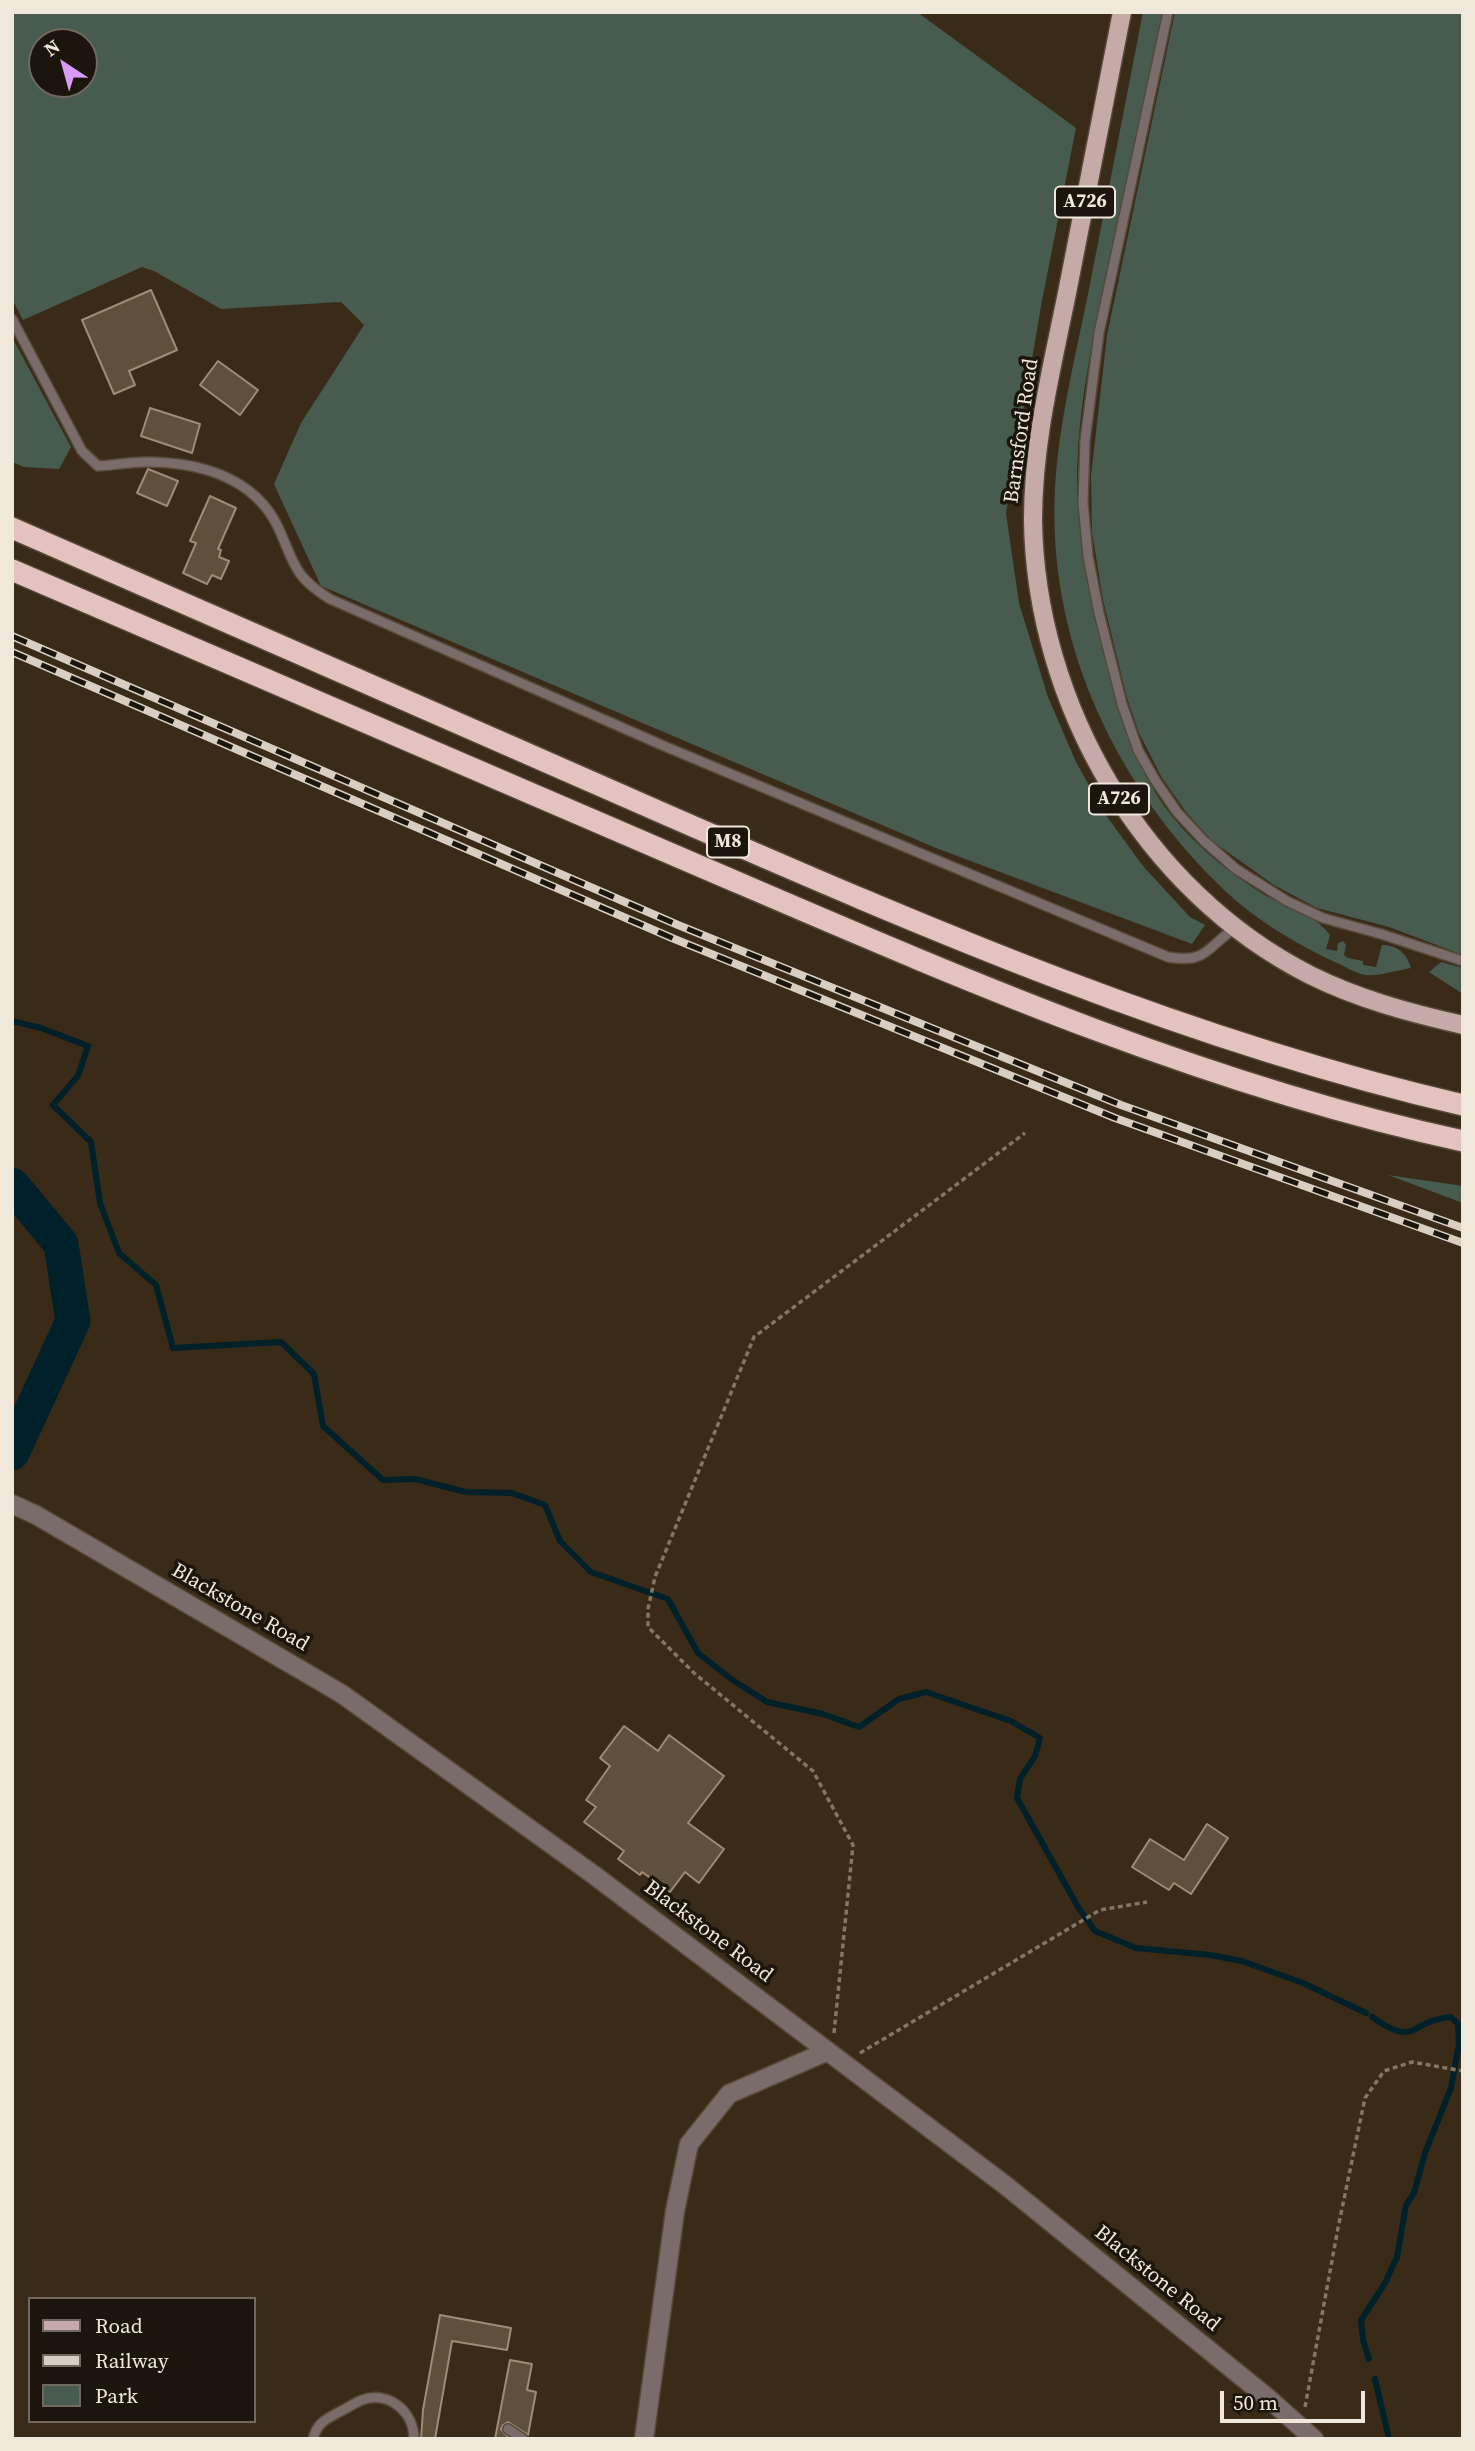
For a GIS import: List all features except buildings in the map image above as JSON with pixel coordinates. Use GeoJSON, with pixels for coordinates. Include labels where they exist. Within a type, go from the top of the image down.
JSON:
{"type":"FeatureCollection","features":[{"type":"Feature","properties":{"kind":"highway","name":"M8"},"geometry":{"type":"LineString","coordinates":[[12,528],[818,881],[992,953],[1073,985],[1245,1045],[1314,1067],[1463,1105]]}},
{"type":"Feature","properties":{"kind":"highway","name":"M8"},"geometry":{"type":"LineString","coordinates":[[12,570],[883,945],[1067,1019],[1240,1080],[1364,1117],[1463,1141]]}},
{"type":"Feature","properties":{"kind":"main road","name":"Barnsford Road"},"geometry":{"type":"LineString","coordinates":[[1122,12],[1040,432],[1034,509],[1038,574],[1049,636],[1061,677],[1081,728],[1112,789],[1171,868],[1235,929],[1333,986],[1367,999],[1463,1025]]}},
{"type":"Feature","properties":{"kind":"street","name":"Blackstone Road"},"geometry":{"type":"LineString","coordinates":[[12,1504],[36,1515],[342,1694],[594,1875],[1005,2185],[1296,2421],[1314,2439]]}},
{"type":"Feature","properties":{"kind":"street"},"geometry":{"type":"LineString","coordinates":[[644,2439],[675,2211],[689,2144],[729,2094],[828,2051]]}},
{"type":"Feature","properties":{"kind":"lane"},"geometry":{"type":"LineString","coordinates":[[1168,12],[1099,333],[1085,440],[1083,503],[1088,556],[1122,704],[1138,750],[1177,812],[1236,869],[1287,901],[1323,918],[1463,961]]}},
{"type":"Feature","properties":{"kind":"lane"},"geometry":{"type":"LineString","coordinates":[[12,318],[82,451],[98,466],[145,462],[180,464],[218,474],[241,484],[262,500],[277,524],[294,567],[309,586],[330,599],[664,746],[1168,957],[1187,961],[1212,950],[1225,935],[1235,929]]}},
{"type":"Feature","properties":{"kind":"lane"},"geometry":{"type":"LineString","coordinates":[[313,2439],[315,2429],[326,2419],[363,2399],[376,2398],[396,2404],[405,2412],[413,2424],[414,2439]]}},
{"type":"Feature","properties":{"kind":"lane"},"geometry":{"type":"LineString","coordinates":[[508,2429],[523,2439]]}},
{"type":"Feature","properties":{"kind":"path"},"geometry":{"type":"LineString","coordinates":[[828,2051],[835,2030],[853,1844],[813,1771],[694,1673],[648,1627],[648,1609],[655,1577],[754,1337],[1026,1133]]}},
{"type":"Feature","properties":{"kind":"path"},"geometry":{"type":"LineString","coordinates":[[843,2063],[1100,1910],[1147,1902]]}},
{"type":"Feature","properties":{"kind":"path"},"geometry":{"type":"LineString","coordinates":[[1296,2421],[1304,2409],[1364,2098],[1384,2071],[1412,2062],[1463,2071]]}},
{"type":"Feature","properties":{"kind":"green space"},"geometry":{"type":"Polygon","coordinates":[[[12,12],[917,12],[1076,128],[1041,306],[1006,513],[1019,603],[1048,697],[1076,762],[1105,814],[1143,866],[1190,917],[1205,925],[1192,944],[936,848],[321,586],[274,484],[301,423],[364,325],[341,302],[221,309],[154,271],[142,267],[23,320],[12,299],[12,12]]]}},
{"type":"Feature","properties":{"kind":"green space"},"geometry":{"type":"Polygon","coordinates":[[[1143,12],[1164,12],[1092,342],[1078,444],[1078,510],[1082,550],[1112,686],[1131,744],[1149,781],[1171,815],[1202,848],[1263,894],[1316,921],[1330,935],[1326,949],[1337,951],[1338,943],[1343,941],[1346,945],[1344,955],[1363,961],[1363,965],[1376,967],[1382,945],[1392,946],[1401,951],[1411,968],[1376,975],[1359,973],[1289,938],[1258,918],[1215,881],[1178,840],[1145,797],[1117,750],[1093,701],[1075,650],[1062,597],[1055,543],[1057,463],[1069,388],[1143,12]]]}},
{"type":"Feature","properties":{"kind":"green space"},"geometry":{"type":"Polygon","coordinates":[[[1175,12],[1463,12],[1463,955],[1389,927],[1317,908],[1274,885],[1212,841],[1186,812],[1162,778],[1139,733],[1127,698],[1103,600],[1092,532],[1091,476],[1107,335],[1175,12]]]}},
{"type":"Feature","properties":{"kind":"green space"},"geometry":{"type":"Polygon","coordinates":[[[12,337],[71,447],[59,469],[24,467],[12,462],[12,337]]]}},
{"type":"Feature","properties":{"kind":"green space"},"geometry":{"type":"Polygon","coordinates":[[[1441,962],[1463,968],[1463,994],[1429,972],[1441,962]]]}},
{"type":"Feature","properties":{"kind":"green space"},"geometry":{"type":"Polygon","coordinates":[[[1388,1175],[1463,1186],[1463,1203],[1388,1175]]]}},
{"type":"Feature","properties":{"kind":"waterway"},"geometry":{"type":"LineString","coordinates":[[12,1021],[41,1028],[88,1046],[78,1076],[53,1105],[91,1142],[100,1203],[119,1253],[156,1285],[173,1348],[281,1342],[314,1374],[323,1426],[383,1480],[415,1479],[466,1492],[512,1493],[545,1505],[560,1541],[591,1572],[668,1599],[698,1653],[767,1702],[823,1714],[859,1727],[899,1699],[926,1692],[1011,1721],[1040,1738],[1035,1756],[1020,1779],[1017,1798],[1078,1907],[1095,1931],[1136,1948],[1242,1961],[1303,1983],[1366,2013]]}},
{"type":"Feature","properties":{"kind":"waterway"},"geometry":{"type":"LineString","coordinates":[[12,1185],[61,1244],[73,1321],[12,1453]]}},
{"type":"Feature","properties":{"kind":"waterway"},"geometry":{"type":"LineString","coordinates":[[1369,2359],[1361,2320],[1385,2283],[1397,2257],[1406,2205],[1414,2193],[1425,2153],[1451,2088],[1459,2044],[1458,2024],[1451,2017],[1437,2019],[1406,2032],[1398,2031],[1372,2017]]}},
{"type":"Feature","properties":{"kind":"waterway"},"geometry":{"type":"LineString","coordinates":[[1375,2379],[1389,2439]]}},
{"type":"Feature","properties":{"kind":"railway"},"geometry":{"type":"LineString","coordinates":[[12,636],[678,925],[1121,1105],[1463,1228]]}},
{"type":"Feature","properties":{"kind":"railway"},"geometry":{"type":"LineString","coordinates":[[12,652],[672,938],[1115,1118],[1463,1243]]}}]}
